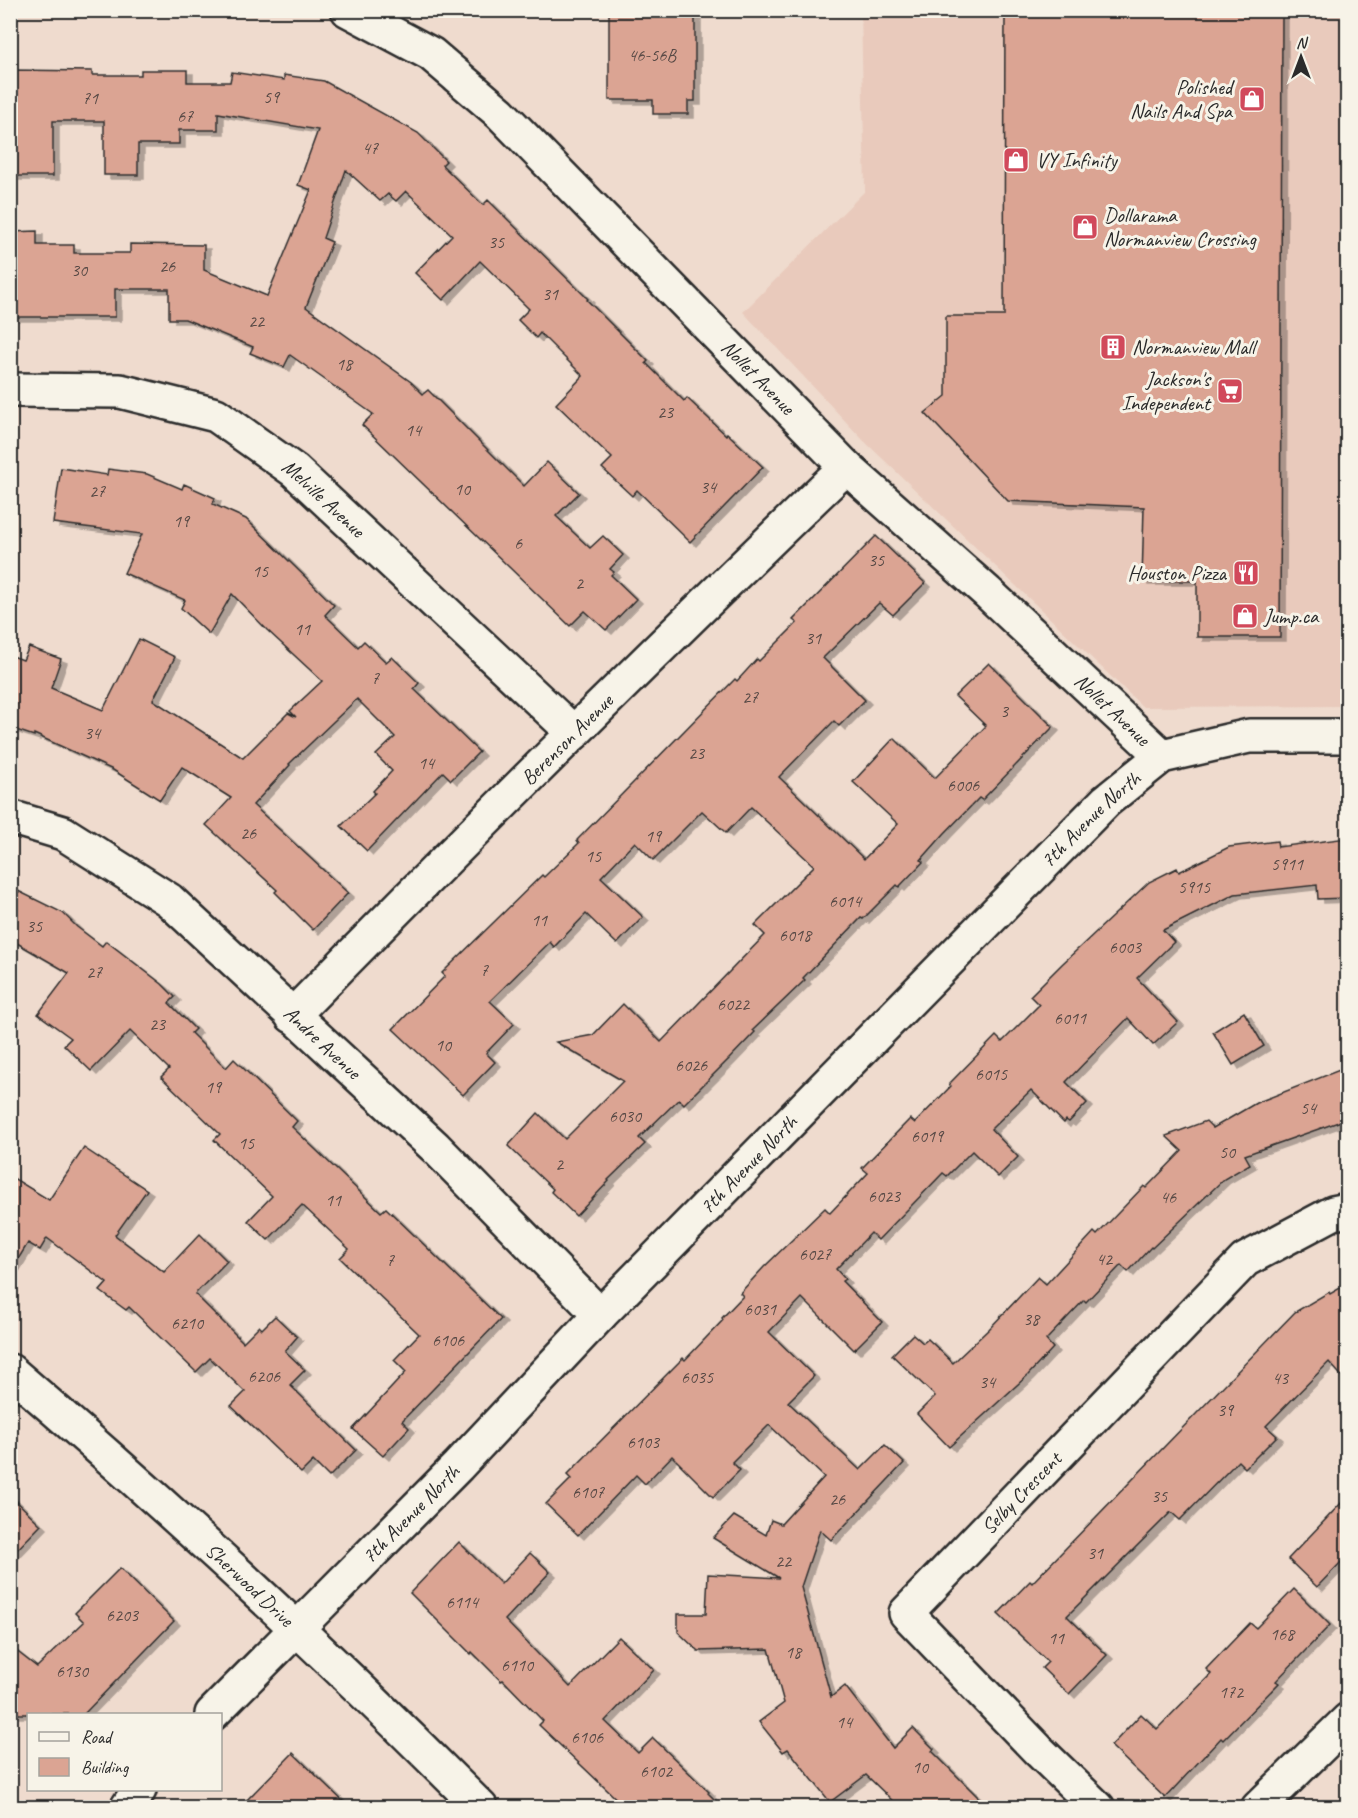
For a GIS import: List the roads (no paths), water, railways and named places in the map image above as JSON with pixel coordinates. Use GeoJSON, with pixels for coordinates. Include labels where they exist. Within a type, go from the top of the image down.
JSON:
{"type":"FeatureCollection","features":[{"type":"Feature","properties":{"kind":"street","name":"Nollet Avenue"},"geometry":{"type":"LineString","coordinates":[[348,10],[431,54],[500,113],[846,467],[987,592],[1162,756]]}},
{"type":"Feature","properties":{"kind":"street","name":"Melville Avenue"},"geometry":{"type":"LineString","coordinates":[[10,390],[120,391],[216,415],[295,471],[574,733]]}},
{"type":"Feature","properties":{"kind":"street","name":"Berenson Avenue"},"geometry":{"type":"LineString","coordinates":[[292,1016],[574,733],[846,467]]}},
{"type":"Feature","properties":{"kind":"street","name":"7th Avenue North"},"geometry":{"type":"LineString","coordinates":[[213,1713],[458,1466],[600,1315],[1106,801],[1162,756],[1249,736],[1347,736]]}},
{"type":"Feature","properties":{"kind":"street","name":"Andre Avenue"},"geometry":{"type":"LineString","coordinates":[[10,816],[63,833],[168,900],[435,1147],[600,1315]]}},
{"type":"Feature","properties":{"kind":"street","name":"Selby Crescent"},"geometry":{"type":"LineString","coordinates":[[1098,1808],[1038,1750],[906,1613],[1245,1260],[1333,1213],[1347,1210]]}},
{"type":"Feature","properties":{"kind":"street","name":"Sherwood Drive"},"geometry":{"type":"LineString","coordinates":[[10,1371],[120,1465],[296,1628],[481,1808]]}},
{"type":"Feature","properties":{"kind":"street"},"geometry":{"type":"LineString","coordinates":[[1258,1808],[1347,1720]]}},
{"type":"Feature","properties":{"kind":"street"},"geometry":{"type":"LineString","coordinates":[[127,1808],[138,1791]]}},
{"type":"Feature","properties":{"kind":"place","name":"Polished Nails And Spa"},"geometry":{"type":"Point","coordinates":[1252,99]}},
{"type":"Feature","properties":{"kind":"place","name":"VY Infinity"},"geometry":{"type":"Point","coordinates":[1016,160]}},
{"type":"Feature","properties":{"kind":"place","name":"Dollarama Normanview Crossing"},"geometry":{"type":"Point","coordinates":[1085,227]}},
{"type":"Feature","properties":{"kind":"place","name":"Normanview Mall"},"geometry":{"type":"Point","coordinates":[1113,347]}},
{"type":"Feature","properties":{"kind":"place","name":"Jackson's Independent"},"geometry":{"type":"Point","coordinates":[1230,391]}},
{"type":"Feature","properties":{"kind":"place","name":"Houston Pizza"},"geometry":{"type":"Point","coordinates":[1246,573]}},
{"type":"Feature","properties":{"kind":"place","name":"Jump.ca"},"geometry":{"type":"Point","coordinates":[1245,616]}}]}
